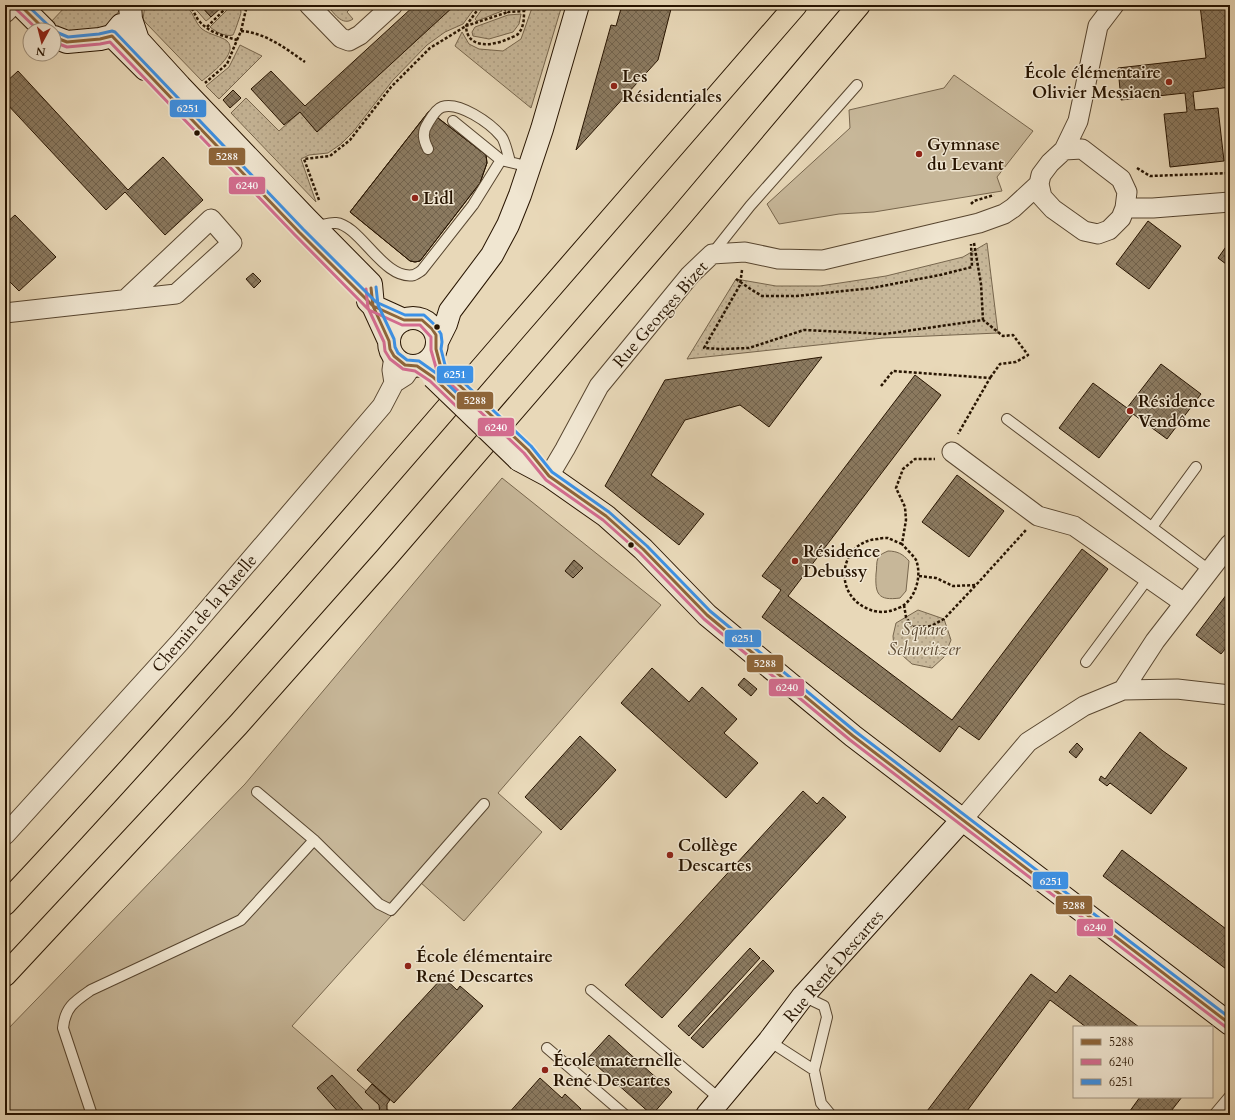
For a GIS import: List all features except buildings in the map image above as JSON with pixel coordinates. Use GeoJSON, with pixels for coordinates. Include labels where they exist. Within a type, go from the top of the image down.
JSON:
{"type":"FeatureCollection","features":[{"type":"Feature","properties":{"kind":"highway"},"geometry":{"type":"LineString","coordinates":[[5,904],[204,686],[335,538],[796,5]]}},
{"type":"Feature","properties":{"kind":"highway"},"geometry":{"type":"LineString","coordinates":[[5,975],[238,725],[365,582],[681,216],[859,5]]}},
{"type":"Feature","properties":{"kind":"highway"},"geometry":{"type":"LineString","coordinates":[[824,48],[865,5]]}},
{"type":"Feature","properties":{"kind":"street"},"geometry":{"type":"LineString","coordinates":[[5,13],[13,5]]}},
{"type":"Feature","properties":{"kind":"street"},"geometry":{"type":"LineString","coordinates":[[20,5],[37,22]]}},
{"type":"Feature","properties":{"kind":"street"},"geometry":{"type":"LineString","coordinates":[[62,40],[67,42],[100,39],[112,36],[121,27],[130,5]]}},
{"type":"Feature","properties":{"kind":"street"},"geometry":{"type":"LineString","coordinates":[[130,5],[131,19],[138,40],[307,226],[373,306],[524,455],[549,476],[606,516],[643,549],[707,615],[853,736],[1230,1024]]}},
{"type":"Feature","properties":{"kind":"street"},"geometry":{"type":"LineString","coordinates":[[309,5],[341,38],[349,41],[360,35],[393,5]]}},
{"type":"Feature","properties":{"kind":"street"},"geometry":{"type":"LineString","coordinates":[[421,354],[436,316],[450,311],[492,255],[508,225],[520,195],[513,163],[542,129],[578,5]]}},
{"type":"Feature","properties":{"kind":"street"},"geometry":{"type":"LineString","coordinates":[[1073,149],[1121,179],[1127,192],[1125,208],[1120,218],[1109,230],[1098,234],[1084,231],[1053,209],[1042,197],[1039,184],[1041,174],[1050,163],[1073,149],[1098,26],[1114,5]]}},
{"type":"Feature","properties":{"kind":"street"},"geometry":{"type":"LineString","coordinates":[[112,36],[307,226]]}},
{"type":"Feature","properties":{"kind":"street","name":"Rue Georges Bizet"},"geometry":{"type":"LineString","coordinates":[[549,476],[599,386],[690,275],[712,254],[745,252],[778,259],[823,260],[979,223],[1004,214],[1013,208],[1039,184]]}},
{"type":"Feature","properties":{"kind":"street"},"geometry":{"type":"LineString","coordinates":[[1125,208],[1153,208],[1230,202]]}},
{"type":"Feature","properties":{"kind":"street","name":"Rue Georges Bizet"},"geometry":{"type":"LineString","coordinates":[[1013,208],[1053,209]]}},
{"type":"Feature","properties":{"kind":"street"},"geometry":{"type":"LineString","coordinates":[[5,313],[125,300],[176,294],[232,243],[211,219],[125,300]]}},
{"type":"Feature","properties":{"kind":"street"},"geometry":{"type":"LineString","coordinates":[[373,306],[404,320],[416,319],[421,354]]}},
{"type":"Feature","properties":{"kind":"street","name":"Chemin de la Ratelle"},"geometry":{"type":"LineString","coordinates":[[5,835],[185,636],[382,406],[394,383],[392,370],[421,354]]}},
{"type":"Feature","properties":{"kind":"street"},"geometry":{"type":"LineString","coordinates":[[952,452],[1038,516],[1074,526],[1184,602]]}},
{"type":"Feature","properties":{"kind":"street"},"geometry":{"type":"LineString","coordinates":[[1123,690],[1155,641],[1230,544]]}},
{"type":"Feature","properties":{"kind":"street"},"geometry":{"type":"LineString","coordinates":[[962,820],[1028,742],[1084,706],[1123,690],[1177,689],[1230,695]]}},
{"type":"Feature","properties":{"kind":"street","name":"Rue René Descartes"},"geometry":{"type":"LineString","coordinates":[[713,1107],[769,1041],[802,996],[962,820]]}},
{"type":"Feature","properties":{"kind":"lane"},"geometry":{"type":"LineString","coordinates":[[712,254],[750,206],[857,85]]}},
{"type":"Feature","properties":{"kind":"lane"},"geometry":{"type":"LineString","coordinates":[[428,149],[423,138],[424,130],[427,124],[441,107],[452,105],[470,112],[502,136],[513,163]]}},
{"type":"Feature","properties":{"kind":"lane"},"geometry":{"type":"LineString","coordinates":[[453,121],[513,163]]}},
{"type":"Feature","properties":{"kind":"lane"},"geometry":{"type":"LineString","coordinates":[[307,226],[335,223],[346,226],[388,267],[403,274],[414,275],[422,270],[473,205],[513,163]]}},
{"type":"Feature","properties":{"kind":"lane"},"geometry":{"type":"LineString","coordinates":[[1007,419],[1209,570]]}},
{"type":"Feature","properties":{"kind":"lane"},"geometry":{"type":"LineString","coordinates":[[1152,527],[1196,467]]}},
{"type":"Feature","properties":{"kind":"lane"},"geometry":{"type":"LineString","coordinates":[[1086,662],[1149,577]]}},
{"type":"Feature","properties":{"kind":"lane"},"geometry":{"type":"LineString","coordinates":[[257,792],[314,840],[379,904],[391,910],[484,804]]}},
{"type":"Feature","properties":{"kind":"lane"},"geometry":{"type":"LineString","coordinates":[[92,1115],[63,1028],[64,1018],[73,1003],[91,990],[241,920],[314,840]]}},
{"type":"Feature","properties":{"kind":"lane"},"geometry":{"type":"LineString","coordinates":[[591,990],[713,1107]]}},
{"type":"Feature","properties":{"kind":"lane"},"geometry":{"type":"LineString","coordinates":[[802,996],[824,1006],[827,1017],[814,1070],[821,1103],[831,1115]]}},
{"type":"Feature","properties":{"kind":"lane"},"geometry":{"type":"LineString","coordinates":[[769,1041],[814,1070]]}},
{"type":"Feature","properties":{"kind":"lane"},"geometry":{"type":"LineString","coordinates":[[547,1048],[624,1115]]}},
{"type":"Feature","properties":{"kind":"lane"},"geometry":{"type":"LineString","coordinates":[[1214,1115],[1230,1096]]}},
{"type":"Feature","properties":{"kind":"path"},"geometry":{"type":"LineString","coordinates":[[188,5],[191,7],[200,22],[214,33],[237,40]]}},
{"type":"Feature","properties":{"kind":"path"},"geometry":{"type":"LineString","coordinates":[[207,27],[229,5]]}},
{"type":"Feature","properties":{"kind":"path"},"geometry":{"type":"LineString","coordinates":[[180,86],[189,79],[201,86],[227,64],[241,31],[246,5]]}},
{"type":"Feature","properties":{"kind":"path"},"geometry":{"type":"LineString","coordinates":[[481,5],[466,26],[470,39],[476,43],[486,45],[501,42],[517,35],[524,22],[524,11],[527,5]]}},
{"type":"Feature","properties":{"kind":"path"},"geometry":{"type":"LineString","coordinates":[[500,5],[508,12]]}},
{"type":"Feature","properties":{"kind":"path"},"geometry":{"type":"LineString","coordinates":[[307,226],[320,203],[304,159],[330,156],[350,140],[391,87],[430,48],[466,26],[508,12],[524,11]]}},
{"type":"Feature","properties":{"kind":"path"},"geometry":{"type":"LineString","coordinates":[[241,31],[252,32],[277,43],[305,62]]}},
{"type":"Feature","properties":{"kind":"path"},"geometry":{"type":"LineString","coordinates":[[979,223],[971,232],[977,253],[976,261],[981,284],[983,320]]}},
{"type":"Feature","properties":{"kind":"path"},"geometry":{"type":"LineString","coordinates":[[736,279],[762,296],[797,296],[872,288],[940,276],[972,267],[971,244]]}},
{"type":"Feature","properties":{"kind":"path"},"geometry":{"type":"LineString","coordinates":[[745,252],[740,282],[704,348],[749,348],[804,330],[885,334],[983,320],[1003,336],[1013,335],[1028,355],[1016,362],[1000,364],[990,378],[956,439],[952,452],[935,459],[915,459],[903,469],[896,488],[905,507],[906,520],[902,544]]}},
{"type":"Feature","properties":{"kind":"path"},"geometry":{"type":"LineString","coordinates":[[881,386],[892,371],[990,378]]}},
{"type":"Feature","properties":{"kind":"path"},"geometry":{"type":"LineString","coordinates":[[904,605],[906,617],[912,627],[931,626],[944,619],[1038,516]]}},
{"type":"Feature","properties":{"kind":"path"},"geometry":{"type":"LineString","coordinates":[[887,538],[902,544],[916,560],[919,576],[915,592],[904,605],[890,612],[873,612],[859,605],[848,593],[844,577],[847,561],[856,548],[870,539],[887,538]]}},
{"type":"Feature","properties":{"kind":"path"},"geometry":{"type":"LineString","coordinates":[[919,576],[936,578],[953,586],[976,585]]}},
{"type":"Feature","properties":{"kind":"green space"},"geometry":{"type":"Polygon","coordinates":[[[67,5],[120,5],[119,11],[110,23],[104,27],[76,34],[62,30],[62,22],[51,22],[67,5]]]}},
{"type":"Feature","properties":{"kind":"green space"},"geometry":{"type":"Polygon","coordinates":[[[145,5],[184,5],[190,10],[202,29],[227,41],[230,46],[230,51],[227,57],[202,81],[143,19],[145,5]]]}},
{"type":"Feature","properties":{"kind":"green space"},"geometry":{"type":"Polygon","coordinates":[[[192,5],[200,5],[211,17],[206,21],[192,5]]]}},
{"type":"Feature","properties":{"kind":"green space"},"geometry":{"type":"Polygon","coordinates":[[[232,5],[240,5],[241,12],[233,35],[221,34],[210,27],[232,5]]]}},
{"type":"Feature","properties":{"kind":"green space"},"geometry":{"type":"Polygon","coordinates":[[[327,5],[354,5],[347,12],[353,19],[345,21],[338,18],[327,5]]]}},
{"type":"Feature","properties":{"kind":"green space"},"geometry":{"type":"Polygon","coordinates":[[[455,5],[477,5],[463,24],[445,32],[427,45],[393,80],[353,132],[341,144],[328,153],[309,155],[301,159],[316,202],[231,113],[246,98],[279,131],[300,112],[317,132],[455,5]]]}},
{"type":"Feature","properties":{"kind":"green space"},"geometry":{"type":"Polygon","coordinates":[[[485,5],[496,5],[502,11],[477,21],[475,19],[485,5]]]}},
{"type":"Feature","properties":{"kind":"green space"},"geometry":{"type":"Polygon","coordinates":[[[533,5],[562,5],[531,108],[455,46],[462,32],[469,44],[479,49],[503,51],[521,39],[533,5]]]}},
{"type":"Feature","properties":{"kind":"green space"},"geometry":{"type":"Polygon","coordinates":[[[521,14],[519,24],[513,32],[489,39],[473,36],[472,32],[475,27],[508,15],[521,14]]]}},
{"type":"Feature","properties":{"kind":"green space"},"geometry":{"type":"Polygon","coordinates":[[[240,45],[262,56],[219,99],[206,86],[229,67],[240,45]]]}},
{"type":"Feature","properties":{"kind":"green space","name":"Gymnase du Levant"},"geometry":{"type":"Polygon","coordinates":[[[954,75],[1033,131],[997,177],[1002,191],[874,212],[839,214],[779,224],[767,204],[850,128],[849,110],[944,88],[954,75]]]}},
{"type":"Feature","properties":{"kind":"green space"},"geometry":{"type":"Polygon","coordinates":[[[987,243],[998,333],[883,338],[687,359],[736,279],[776,286],[820,286],[886,276],[963,257],[987,243]]]}},
{"type":"Feature","properties":{"kind":"green space"},"geometry":{"type":"Polygon","coordinates":[[[502,478],[661,605],[498,793],[542,832],[464,921],[420,882],[292,1026],[394,1115],[5,1115],[5,1032],[245,784],[502,478]]]}},
{"type":"Feature","properties":{"kind":"green space"},"geometry":{"type":"Polygon","coordinates":[[[888,551],[900,553],[909,561],[906,591],[900,598],[893,599],[882,597],[877,591],[877,560],[881,555],[888,551]]]}},
{"type":"Feature","properties":{"kind":"green space","name":"Square Schweitzer"},"geometry":{"type":"Polygon","coordinates":[[[918,610],[944,619],[951,640],[944,657],[932,668],[912,664],[894,648],[893,636],[896,623],[918,610]]]}},
{"type":"Feature","properties":{"kind":"transit line","name":"5288"},"geometry":{"type":"LineString","coordinates":[[20,5],[37,22]]}},
{"type":"Feature","properties":{"kind":"transit line","name":"6251"},"geometry":{"type":"LineString","coordinates":[[27,5],[45,22]]}},
{"type":"Feature","properties":{"kind":"transit line","name":"6240"},"geometry":{"type":"LineString","coordinates":[[16,9],[30,22]]}},
{"type":"Feature","properties":{"kind":"transit line","name":"6251"},"geometry":{"type":"LineString","coordinates":[[62,34],[68,37],[99,34],[112,31],[115,32],[303,229],[376,302],[405,315],[424,315],[436,326],[441,334],[441,349],[445,365],[531,446],[552,472],[609,512],[647,546],[710,611],[856,732],[1230,1018]]}},
{"type":"Feature","properties":{"kind":"transit line","name":"5288"},"geometry":{"type":"LineString","coordinates":[[62,40],[67,42],[100,39],[112,36],[299,232],[373,306],[404,320],[422,320],[432,329],[436,335],[436,349],[441,368],[528,450],[549,476],[606,516],[643,549],[707,615],[853,736],[1230,1024]]}},
{"type":"Feature","properties":{"kind":"transit line","name":"6240"},"geometry":{"type":"LineString","coordinates":[[62,45],[67,47],[110,42],[369,310],[402,325],[420,325],[431,337],[431,350],[437,371],[524,453],[546,480],[603,520],[640,553],[704,619],[850,740],[1227,1028]]}},
{"type":"Feature","properties":{"kind":"transit line","name":"6251"},"geometry":{"type":"LineString","coordinates":[[376,287],[378,305],[394,339],[395,347],[398,353],[407,360],[419,361],[436,373],[462,398]]}},
{"type":"Feature","properties":{"kind":"transit line","name":"5288"},"geometry":{"type":"LineString","coordinates":[[371,288],[373,306],[394,356],[405,365],[417,366],[433,377],[459,402]]}},
{"type":"Feature","properties":{"kind":"transit line","name":"6240"},"geometry":{"type":"LineString","coordinates":[[366,289],[368,308],[384,342],[385,351],[390,359],[403,369],[415,371],[430,381],[456,406]]}},
{"type":"Feature","properties":{"kind":"place","name":"École élémentaire Olivier Messiaen"},"geometry":{"type":"Point","coordinates":[1169,82]}},
{"type":"Feature","properties":{"kind":"place","name":"Les Résidentiales"},"geometry":{"type":"Point","coordinates":[614,86]}},
{"type":"Feature","properties":{"kind":"place","name":"Gymnase du Levant"},"geometry":{"type":"Point","coordinates":[919,154]}},
{"type":"Feature","properties":{"kind":"place","name":"Lidl"},"geometry":{"type":"Point","coordinates":[415,198]}},
{"type":"Feature","properties":{"kind":"place","name":"Résidence Vendôme"},"geometry":{"type":"Point","coordinates":[1130,411]}},
{"type":"Feature","properties":{"kind":"place","name":"Résidence Debussy"},"geometry":{"type":"Point","coordinates":[795,561]}},
{"type":"Feature","properties":{"kind":"place","name":"Collège Descartes"},"geometry":{"type":"Point","coordinates":[670,855]}},
{"type":"Feature","properties":{"kind":"place","name":"École élémentaire René Descartes"},"geometry":{"type":"Point","coordinates":[408,966]}},
{"type":"Feature","properties":{"kind":"place","name":"École maternelle René Descartes"},"geometry":{"type":"Point","coordinates":[545,1070]}}]}
